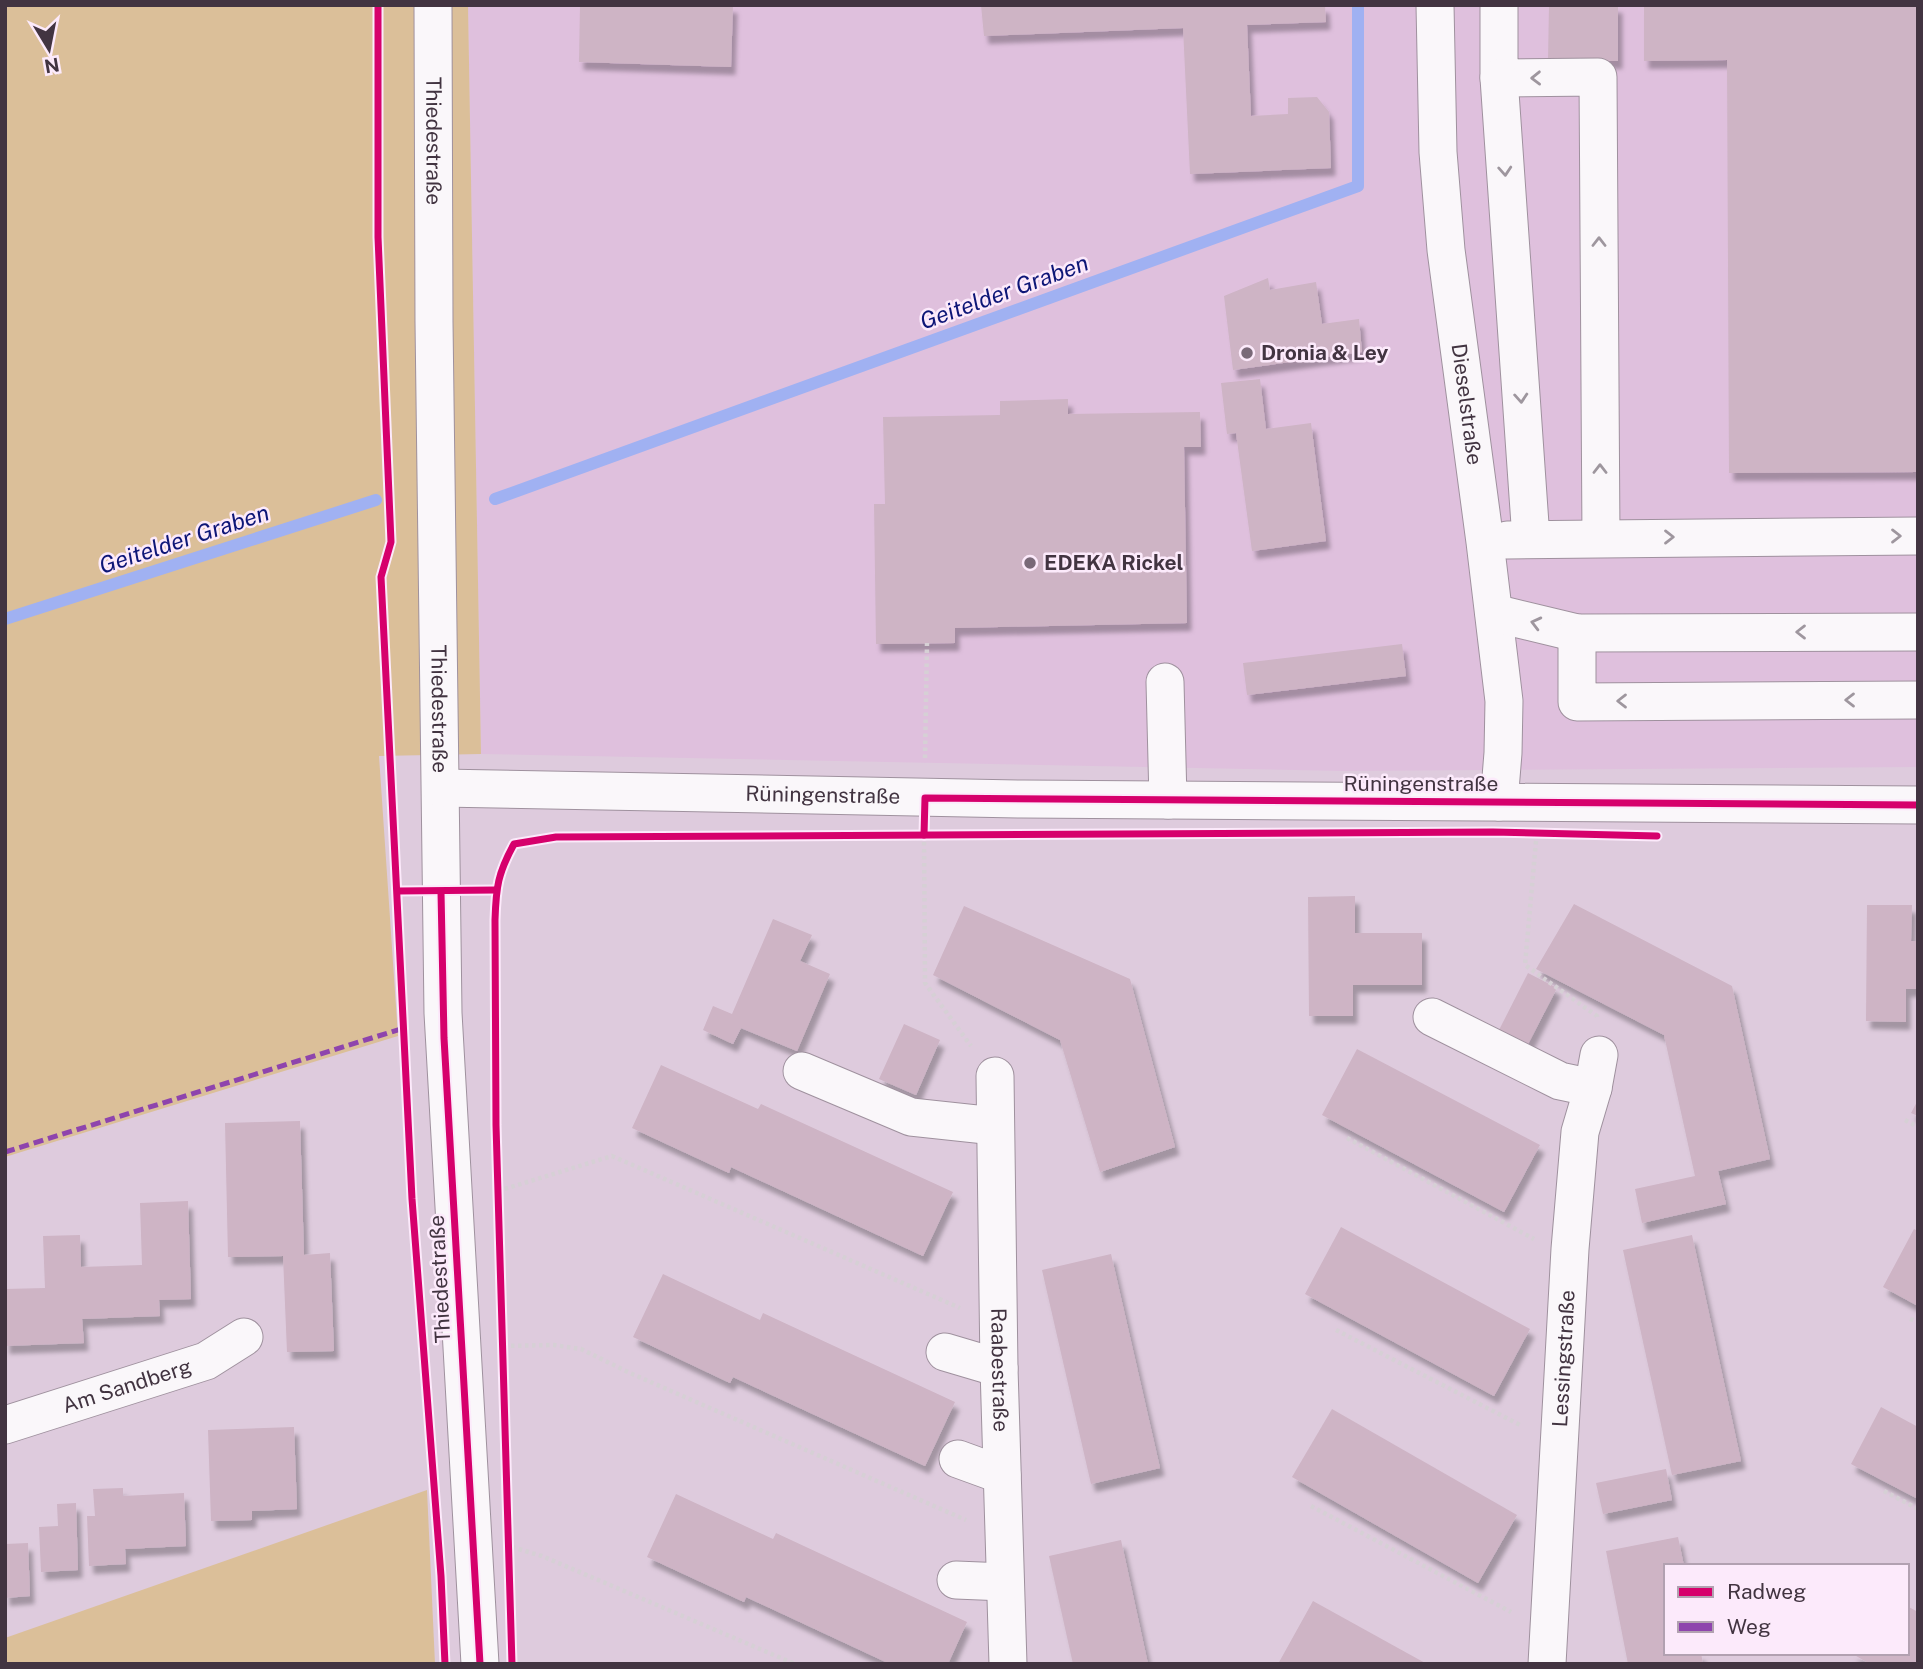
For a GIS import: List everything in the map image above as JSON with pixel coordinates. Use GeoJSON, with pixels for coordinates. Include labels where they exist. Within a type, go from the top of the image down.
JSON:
{"type":"FeatureCollection","features":[{"type":"Feature","properties":{"kind":"street","name":"Thiedestraße"},"geometry":{"type":"LineString","coordinates":[[433,5],[434,321],[444,1038],[480,1664]]}},
{"type":"Feature","properties":{"kind":"street","name":"Dieselstraße"},"geometry":{"type":"LineString","coordinates":[[1435,5],[1438,152],[1446,250],[1504,702],[1499,802]]}},
{"type":"Feature","properties":{"kind":"street"},"geometry":{"type":"LineString","coordinates":[[1499,5],[1499,78],[1531,539]]}},
{"type":"Feature","properties":{"kind":"street"},"geometry":{"type":"LineString","coordinates":[[1499,78],[1598,77],[1601,538]]}},
{"type":"Feature","properties":{"kind":"street"},"geometry":{"type":"LineString","coordinates":[[1485,541],[1918,536]]}},
{"type":"Feature","properties":{"kind":"street"},"geometry":{"type":"LineString","coordinates":[[1494,613],[1577,633],[1918,632]]}},
{"type":"Feature","properties":{"kind":"street"},"geometry":{"type":"LineString","coordinates":[[1577,633],[1577,702],[1918,700]]}},
{"type":"Feature","properties":{"kind":"street"},"geometry":{"type":"LineString","coordinates":[[1165,682],[1168,800]]}},
{"type":"Feature","properties":{"kind":"street","name":"Rüningenstraße"},"geometry":{"type":"LineString","coordinates":[[441,788],[925,798],[1918,805]]}},
{"type":"Feature","properties":{"kind":"street"},"geometry":{"type":"LineString","coordinates":[[1432,1017],[1560,1080],[1596,1071]]}},
{"type":"Feature","properties":{"kind":"street"},"geometry":{"type":"LineString","coordinates":[[802,1071],[911,1117],[995,1125]]}},
{"type":"Feature","properties":{"kind":"street","name":"Lessingstraße"},"geometry":{"type":"LineString","coordinates":[[1547,1664],[1570,1249],[1580,1132],[1596,1071]]}},
{"type":"Feature","properties":{"kind":"street","name":"Raabestraße"},"geometry":{"type":"LineString","coordinates":[[995,1076],[999,1368],[1008,1664]]}},
{"type":"Feature","properties":{"kind":"street","name":"Am Sandberg"},"geometry":{"type":"LineString","coordinates":[[5,1425],[206,1361],[244,1337]]}},
{"type":"Feature","properties":{"kind":"street"},"geometry":{"type":"LineString","coordinates":[[944,1352],[999,1368]]}},
{"type":"Feature","properties":{"kind":"street"},"geometry":{"type":"LineString","coordinates":[[958,1459],[1002,1475]]}},
{"type":"Feature","properties":{"kind":"street"},"geometry":{"type":"LineString","coordinates":[[956,1580],[1005,1582]]}},
{"type":"Feature","properties":{"kind":"path"},"geometry":{"type":"LineString","coordinates":[[925,798],[928,643]]}},
{"type":"Feature","properties":{"kind":"path"},"geometry":{"type":"LineString","coordinates":[[1537,833],[1525,965],[1597,1016],[1596,1071]]}},
{"type":"Feature","properties":{"kind":"path"},"geometry":{"type":"LineString","coordinates":[[924,835],[925,983],[995,1076]]}},
{"type":"Feature","properties":{"kind":"path"},"geometry":{"type":"LineString","coordinates":[[1905,1120],[1918,1127]]}},
{"type":"Feature","properties":{"kind":"path"},"geometry":{"type":"LineString","coordinates":[[1347,1139],[1551,1248],[1570,1249]]}},
{"type":"Feature","properties":{"kind":"path"},"geometry":{"type":"LineString","coordinates":[[498,1191],[612,1156],[918,1291],[976,1314],[998,1315]]}},
{"type":"Feature","properties":{"kind":"path"},"geometry":{"type":"LineString","coordinates":[[1910,1319],[1918,1322]]}},
{"type":"Feature","properties":{"kind":"path"},"geometry":{"type":"LineString","coordinates":[[1336,1330],[1539,1434],[1560,1434]]}},
{"type":"Feature","properties":{"kind":"path"},"geometry":{"type":"LineString","coordinates":[[504,1346],[554,1345],[581,1349],[982,1527],[1004,1530]]}},
{"type":"Feature","properties":{"kind":"path"},"geometry":{"type":"LineString","coordinates":[[1884,1491],[1918,1509]]}},
{"type":"Feature","properties":{"kind":"path"},"geometry":{"type":"LineString","coordinates":[[1311,1506],[1515,1614],[1550,1619]]}},
{"type":"Feature","properties":{"kind":"path"},"geometry":{"type":"LineString","coordinates":[[517,1547],[795,1664]]}},
{"type":"Feature","properties":{"kind":"shaded area"},"geometry":{"type":"Polygon","coordinates":[[[5,5],[468,5],[481,754],[379,756],[398,1036],[5,1157],[5,5]]]}},
{"type":"Feature","properties":{"kind":"shaded area"},"geometry":{"type":"Polygon","coordinates":[[[468,5],[1918,5],[1918,767],[1343,771],[481,754],[468,5]]]}},
{"type":"Feature","properties":{"kind":"shaded area"},"geometry":{"type":"Polygon","coordinates":[[[427,1490],[435,1664],[5,1664],[5,1638],[427,1490]]]}},
{"type":"Feature","properties":{"kind":"building"},"geometry":{"type":"Polygon","coordinates":[[[580,5],[733,5],[731,67],[579,62],[580,5]]]}},
{"type":"Feature","properties":{"kind":"building"},"geometry":{"type":"Polygon","coordinates":[[[981,5],[1325,5],[1326,22],[1247,25],[1251,116],[1288,114],[1288,98],[1317,97],[1329,112],[1331,168],[1190,174],[1183,28],[984,36],[981,5]]]}},
{"type":"Feature","properties":{"kind":"building"},"geometry":{"type":"Polygon","coordinates":[[[1549,5],[1618,5],[1618,61],[1548,61],[1549,5]]]}},
{"type":"Feature","properties":{"kind":"building"},"geometry":{"type":"Polygon","coordinates":[[[1644,5],[1918,5],[1918,472],[1729,473],[1727,60],[1644,61],[1644,5]]]}},
{"type":"Feature","properties":{"kind":"building"},"geometry":{"type":"Polygon","coordinates":[[[1268,278],[1270,290],[1316,282],[1322,324],[1359,319],[1362,352],[1233,370],[1224,296],[1268,278]]]}},
{"type":"Feature","properties":{"kind":"building"},"geometry":{"type":"Polygon","coordinates":[[[1260,379],[1266,429],[1311,423],[1326,541],[1252,551],[1236,433],[1227,434],[1221,383],[1260,379]]]}},
{"type":"Feature","properties":{"kind":"building","name":"EDEKA Rickel"},"geometry":{"type":"Polygon","coordinates":[[[1068,399],[1068,414],[1200,412],[1201,447],[1184,447],[1187,623],[955,628],[955,643],[876,644],[874,504],[885,504],[883,417],[1000,415],[1000,401],[1068,399]]]}},
{"type":"Feature","properties":{"kind":"building"},"geometry":{"type":"Polygon","coordinates":[[[1402,644],[1406,676],[1247,695],[1243,663],[1402,644]]]}},
{"type":"Feature","properties":{"kind":"building"},"geometry":{"type":"Polygon","coordinates":[[[1355,896],[1355,933],[1422,933],[1422,985],[1353,985],[1353,1016],[1309,1016],[1308,897],[1355,896]]]}},
{"type":"Feature","properties":{"kind":"building"},"geometry":{"type":"Polygon","coordinates":[[[1574,904],[1732,986],[1770,1159],[1718,1171],[1726,1204],[1642,1223],[1635,1189],[1695,1176],[1664,1035],[1536,969],[1574,904]]]}},
{"type":"Feature","properties":{"kind":"building"},"geometry":{"type":"Polygon","coordinates":[[[1867,905],[1912,905],[1911,941],[1918,941],[1918,989],[1906,989],[1906,1022],[1866,1021],[1867,905]]]}},
{"type":"Feature","properties":{"kind":"building"},"geometry":{"type":"Polygon","coordinates":[[[964,906],[1130,979],[1175,1147],[1100,1172],[1060,1040],[933,975],[964,906]]]}},
{"type":"Feature","properties":{"kind":"building"},"geometry":{"type":"Polygon","coordinates":[[[773,919],[812,935],[800,961],[830,974],[797,1051],[741,1028],[733,1044],[703,1030],[713,1006],[732,1014],[773,919]]]}},
{"type":"Feature","properties":{"kind":"building"},"geometry":{"type":"Polygon","coordinates":[[[1528,973],[1557,988],[1526,1048],[1497,1034],[1528,973]]]}},
{"type":"Feature","properties":{"kind":"building"},"geometry":{"type":"Polygon","coordinates":[[[904,1024],[940,1040],[916,1095],[879,1079],[904,1024]]]}},
{"type":"Feature","properties":{"kind":"building"},"geometry":{"type":"Polygon","coordinates":[[[1357,1049],[1540,1145],[1504,1212],[1322,1115],[1357,1049]]]}},
{"type":"Feature","properties":{"kind":"building"},"geometry":{"type":"Polygon","coordinates":[[[661,1065],[758,1109],[761,1104],[953,1192],[923,1256],[731,1167],[729,1173],[632,1128],[661,1065]]]}},
{"type":"Feature","properties":{"kind":"building"},"geometry":{"type":"Polygon","coordinates":[[[1918,1100],[1918,1116],[1911,1113],[1918,1100]]]}},
{"type":"Feature","properties":{"kind":"building"},"geometry":{"type":"Polygon","coordinates":[[[300,1121],[304,1255],[330,1253],[334,1351],[287,1352],[283,1256],[228,1257],[225,1123],[300,1121]]]}},
{"type":"Feature","properties":{"kind":"building"},"geometry":{"type":"Polygon","coordinates":[[[188,1201],[191,1299],[159,1300],[160,1316],[82,1319],[84,1343],[5,1346],[5,1289],[45,1288],[43,1236],[80,1235],[81,1267],[142,1265],[140,1203],[188,1201]]]}},
{"type":"Feature","properties":{"kind":"building"},"geometry":{"type":"Polygon","coordinates":[[[1341,1227],[1530,1329],[1494,1396],[1305,1294],[1341,1227]]]}},
{"type":"Feature","properties":{"kind":"building"},"geometry":{"type":"Polygon","coordinates":[[[1914,1229],[1918,1231],[1918,1306],[1883,1287],[1914,1229]]]}},
{"type":"Feature","properties":{"kind":"building"},"geometry":{"type":"Polygon","coordinates":[[[1692,1235],[1741,1461],[1672,1475],[1623,1250],[1692,1235]]]}},
{"type":"Feature","properties":{"kind":"building"},"geometry":{"type":"Polygon","coordinates":[[[1111,1254],[1160,1468],[1091,1484],[1042,1270],[1111,1254]]]}},
{"type":"Feature","properties":{"kind":"building"},"geometry":{"type":"Polygon","coordinates":[[[663,1274],[760,1320],[763,1313],[955,1402],[925,1466],[733,1377],[730,1383],[633,1337],[663,1274]]]}},
{"type":"Feature","properties":{"kind":"building"},"geometry":{"type":"Polygon","coordinates":[[[1881,1407],[1918,1427],[1918,1499],[1851,1464],[1881,1407]]]}},
{"type":"Feature","properties":{"kind":"building"},"geometry":{"type":"Polygon","coordinates":[[[1332,1409],[1517,1515],[1478,1583],[1292,1477],[1332,1409]]]}},
{"type":"Feature","properties":{"kind":"building"},"geometry":{"type":"Polygon","coordinates":[[[294,1427],[297,1509],[252,1511],[252,1520],[211,1521],[208,1430],[294,1427]]]}},
{"type":"Feature","properties":{"kind":"building"},"geometry":{"type":"Polygon","coordinates":[[[1666,1469],[1672,1500],[1603,1514],[1596,1483],[1666,1469]]]}},
{"type":"Feature","properties":{"kind":"building"},"geometry":{"type":"Polygon","coordinates":[[[123,1488],[123,1496],[184,1493],[186,1546],[125,1549],[126,1564],[89,1566],[87,1516],[95,1516],[93,1489],[123,1488]]]}},
{"type":"Feature","properties":{"kind":"building"},"geometry":{"type":"Polygon","coordinates":[[[676,1494],[773,1539],[776,1533],[967,1622],[948,1664],[890,1664],[746,1597],[744,1602],[647,1557],[676,1494]]]}},
{"type":"Feature","properties":{"kind":"building"},"geometry":{"type":"Polygon","coordinates":[[[76,1503],[78,1570],[41,1572],[39,1527],[58,1526],[57,1504],[76,1503]]]}},
{"type":"Feature","properties":{"kind":"building"},"geometry":{"type":"Polygon","coordinates":[[[1678,1537],[1684,1564],[1664,1564],[1664,1655],[1701,1655],[1703,1664],[1628,1664],[1606,1551],[1678,1537]]]}},
{"type":"Feature","properties":{"kind":"building"},"geometry":{"type":"Polygon","coordinates":[[[1121,1540],[1148,1664],[1073,1664],[1049,1556],[1121,1540]]]}},
{"type":"Feature","properties":{"kind":"building"},"geometry":{"type":"Polygon","coordinates":[[[28,1543],[30,1596],[5,1598],[5,1544],[28,1543]]]}},
{"type":"Feature","properties":{"kind":"building"},"geometry":{"type":"Polygon","coordinates":[[[1313,1601],[1407,1653],[1427,1664],[1278,1664],[1313,1601]]]}},
{"type":"Feature","properties":{"kind":"building"},"geometry":{"type":"Polygon","coordinates":[[[1909,1607],[1918,1612],[1918,1664],[1870,1664],[1854,1655],[1909,1655],[1909,1607]]]}},
{"type":"Feature","properties":{"kind":"waterway","name":"Geitelder Graben"},"geometry":{"type":"LineString","coordinates":[[495,499],[1358,186],[1358,5]]}},
{"type":"Feature","properties":{"kind":"waterway","name":"Geitelder Graben"},"geometry":{"type":"LineString","coordinates":[[5,619],[376,500]]}},
{"type":"Feature","properties":{"kind":"marked path"},"geometry":{"type":"LineString","coordinates":[[5,1152],[404,1028]]}},
{"type":"Feature","properties":{"kind":"cycle path"},"geometry":{"type":"LineString","coordinates":[[378,5],[378,237],[391,542],[381,577],[412,1199],[441,1576],[445,1664]]}},
{"type":"Feature","properties":{"kind":"cycle path"},"geometry":{"type":"LineString","coordinates":[[924,835],[925,798],[1918,805]]}},
{"type":"Feature","properties":{"kind":"cycle path"},"geometry":{"type":"LineString","coordinates":[[512,1664],[496,1125],[495,920],[499,880],[514,844],[556,837],[1493,832],[1657,836]]}},
{"type":"Feature","properties":{"kind":"cycle path"},"geometry":{"type":"LineString","coordinates":[[398,891],[496,890]]}},
{"type":"Feature","properties":{"kind":"cycle path"},"geometry":{"type":"LineString","coordinates":[[441,892],[444,1038],[480,1664]]}},
{"type":"Feature","properties":{"kind":"place","name":"Dronia & Ley"},"geometry":{"type":"Point","coordinates":[1247,353]}},
{"type":"Feature","properties":{"kind":"place","name":"EDEKA Rickel"},"geometry":{"type":"Point","coordinates":[1030,563]}}]}
